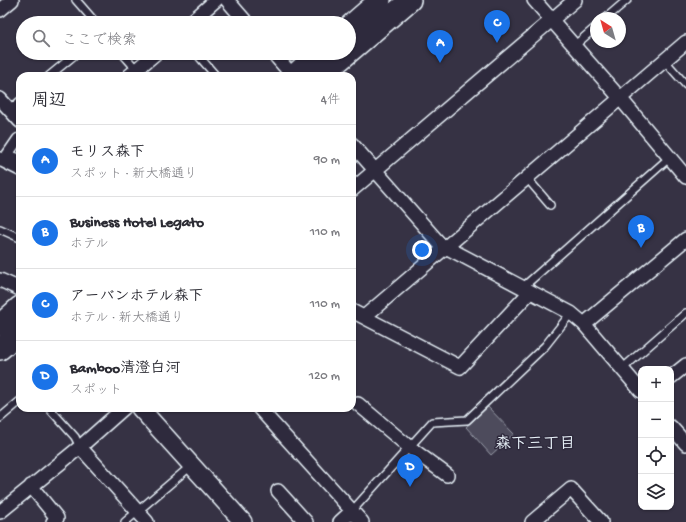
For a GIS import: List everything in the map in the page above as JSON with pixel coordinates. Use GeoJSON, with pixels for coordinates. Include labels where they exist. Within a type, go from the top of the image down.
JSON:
{"type":"FeatureCollection","features":[{"type":"Feature","properties":{"kind":"main road"},"geometry":{"type":"LineString","coordinates":[[356,21],[380,0]]}},
{"type":"Feature","properties":{"kind":"main road"},"geometry":{"type":"LineString","coordinates":[[356,45],[410,0]]}},
{"type":"Feature","properties":{"kind":"main road"},"geometry":{"type":"LineString","coordinates":[[298,72],[311,60]]}},
{"type":"Feature","properties":{"kind":"main road"},"geometry":{"type":"LineString","coordinates":[[326,72],[339,60]]}},
{"type":"Feature","properties":{"kind":"main road"},"geometry":{"type":"LineString","coordinates":[[0,325],[16,311]]}},
{"type":"Feature","properties":{"kind":"main road"},"geometry":{"type":"LineString","coordinates":[[0,349],[16,335]]}},
{"type":"Feature","properties":{"kind":"street"},"geometry":{"type":"LineString","coordinates":[[0,10],[12,0]]}},
{"type":"Feature","properties":{"kind":"street"},"geometry":{"type":"LineString","coordinates":[[198,16],[216,0]]}},
{"type":"Feature","properties":{"kind":"street"},"geometry":{"type":"LineString","coordinates":[[227,0],[241,16]]}},
{"type":"Feature","properties":{"kind":"street"},"geometry":{"type":"LineString","coordinates":[[534,0],[620,98],[686,177]]}},
{"type":"Feature","properties":{"kind":"street"},"geometry":{"type":"LineString","coordinates":[[356,187],[575,0]]}},
{"type":"Feature","properties":{"kind":"street"},"geometry":{"type":"LineString","coordinates":[[364,317],[686,42]]}},
{"type":"Feature","properties":{"kind":"street"},"geometry":{"type":"LineString","coordinates":[[134,72],[148,60]]}},
{"type":"Feature","properties":{"kind":"street"},"geometry":{"type":"LineString","coordinates":[[279,60],[290,72]]}},
{"type":"Feature","properties":{"kind":"street"},"geometry":{"type":"LineString","coordinates":[[0,99],[16,117]]}},
{"type":"Feature","properties":{"kind":"street"},"geometry":{"type":"LineString","coordinates":[[16,142],[7,154],[16,158]]}},
{"type":"Feature","properties":{"kind":"street"},"geometry":{"type":"LineString","coordinates":[[356,149],[440,244],[571,313],[584,324],[638,388]]}},
{"type":"Feature","properties":{"kind":"street"},"geometry":{"type":"LineString","coordinates":[[0,159],[16,167]]}},
{"type":"Feature","properties":{"kind":"street"},"geometry":{"type":"LineString","coordinates":[[584,324],[686,239]]}},
{"type":"Feature","properties":{"kind":"street"},"geometry":{"type":"LineString","coordinates":[[0,280],[16,287]]}},
{"type":"Feature","properties":{"kind":"street"},"geometry":{"type":"LineString","coordinates":[[356,313],[460,367],[526,290]]}},
{"type":"Feature","properties":{"kind":"street"},"geometry":{"type":"LineString","coordinates":[[674,375],[686,365]]}},
{"type":"Feature","properties":{"kind":"street"},"geometry":{"type":"LineString","coordinates":[[358,404],[409,447],[447,475]]}},
{"type":"Feature","properties":{"kind":"street"},"geometry":{"type":"LineString","coordinates":[[0,512],[80,447],[119,412]]}},
{"type":"Feature","properties":{"kind":"street"},"geometry":{"type":"LineString","coordinates":[[144,412],[243,522]]}},
{"type":"Feature","properties":{"kind":"street"},"geometry":{"type":"LineString","coordinates":[[263,412],[362,522]]}},
{"type":"Feature","properties":{"kind":"street"},"geometry":{"type":"LineString","coordinates":[[674,430],[686,444]]}},
{"type":"Feature","properties":{"kind":"street"},"geometry":{"type":"LineString","coordinates":[[80,447],[147,522]]}},
{"type":"Feature","properties":{"kind":"street"},"geometry":{"type":"LineString","coordinates":[[31,486],[57,518],[53,522]]}},
{"type":"Feature","properties":{"kind":"street"},"geometry":{"type":"LineString","coordinates":[[532,522],[571,489],[601,522]]}},
{"type":"Feature","properties":{"kind":"street"},"geometry":{"type":"LineString","coordinates":[[278,491],[306,522]]}},
{"type":"Feature","properties":{"kind":"street"},"geometry":{"type":"LineString","coordinates":[[340,522],[352,511]]}},
{"type":"Feature","properties":{"kind":"lane"},"geometry":{"type":"LineString","coordinates":[[76,0],[90,16]]}},
{"type":"Feature","properties":{"kind":"lane"},"geometry":{"type":"LineString","coordinates":[[613,12],[627,0]]}},
{"type":"Feature","properties":{"kind":"lane"},"geometry":{"type":"LineString","coordinates":[[574,46],[590,32]]}},
{"type":"Feature","properties":{"kind":"lane"},"geometry":{"type":"LineString","coordinates":[[54,72],[68,60]]}},
{"type":"Feature","properties":{"kind":"lane"},"geometry":{"type":"LineString","coordinates":[[126,60],[132,72]]}},
{"type":"Feature","properties":{"kind":"lane"},"geometry":{"type":"LineString","coordinates":[[202,60],[213,72]]}},
{"type":"Feature","properties":{"kind":"lane"},"geometry":{"type":"LineString","coordinates":[[665,61],[686,85]]}},
{"type":"Feature","properties":{"kind":"lane"},"geometry":{"type":"LineString","coordinates":[[10,110],[16,105]]}},
{"type":"Feature","properties":{"kind":"lane"},"geometry":{"type":"LineString","coordinates":[[526,290],[669,158]]}},
{"type":"Feature","properties":{"kind":"lane"},"geometry":{"type":"LineString","coordinates":[[527,178],[550,205]]}},
{"type":"Feature","properties":{"kind":"lane"},"geometry":{"type":"LineString","coordinates":[[0,228],[16,236]]}},
{"type":"Feature","properties":{"kind":"lane"},"geometry":{"type":"LineString","coordinates":[[352,511],[432,422],[467,420],[545,346],[571,313]]}},
{"type":"Feature","properties":{"kind":"lane"},"geometry":{"type":"LineString","coordinates":[[622,369],[686,313]]}},
{"type":"Feature","properties":{"kind":"lane"},"geometry":{"type":"LineString","coordinates":[[0,418],[16,404]]}},
{"type":"Feature","properties":{"kind":"lane"},"geometry":{"type":"LineString","coordinates":[[53,412],[75,437],[80,447]]}},
{"type":"Feature","properties":{"kind":"lane"},"geometry":{"type":"LineString","coordinates":[[125,522],[192,465]]}},
{"type":"Feature","properties":{"kind":"shaded area"},"geometry":{"type":"Polygon","coordinates":[[[488,407],[514,434],[491,455],[466,427],[488,407]]]}},
{"type":"Feature","properties":{"kind":"place","name":"アーバンホテル森下"},"geometry":{"type":"Point","coordinates":[497,43]}},
{"type":"Feature","properties":{"kind":"place","name":"モリス森下"},"geometry":{"type":"Point","coordinates":[440,63]}},
{"type":"Feature","properties":{"kind":"place","name":"Business Hotel Legato"},"geometry":{"type":"Point","coordinates":[641,248]}},
{"type":"Feature","properties":{"kind":"place","name":"Bamboo清澄白河"},"geometry":{"type":"Point","coordinates":[410,487]}},
{"type":"Feature","properties":{"kind":"district","name":"森下三丁目"},"geometry":{"type":"Point","coordinates":[535,445]}}]}
